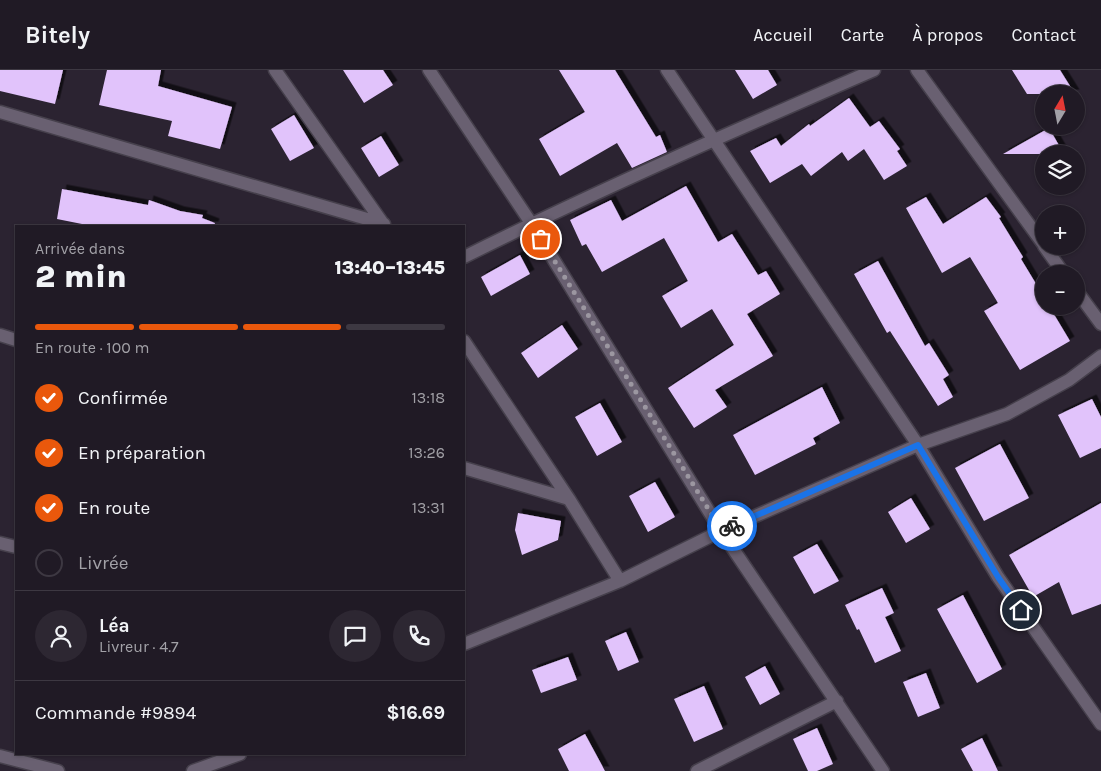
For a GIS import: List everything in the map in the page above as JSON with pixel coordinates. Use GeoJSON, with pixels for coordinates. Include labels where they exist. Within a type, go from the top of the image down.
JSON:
{"type":"FeatureCollection","features":[{"type":"Feature","properties":{"kind":"street"},"geometry":{"type":"LineString","coordinates":[[276,70],[384,225]]}},
{"type":"Feature","properties":{"kind":"street"},"geometry":{"type":"LineString","coordinates":[[429,70],[531,223],[722,531],[883,771]]}},
{"type":"Feature","properties":{"kind":"street"},"geometry":{"type":"LineString","coordinates":[[667,70],[918,445],[998,577],[1101,724]]}},
{"type":"Feature","properties":{"kind":"street"},"geometry":{"type":"LineString","coordinates":[[465,256],[531,223],[713,140],[874,70]]}},
{"type":"Feature","properties":{"kind":"street"},"geometry":{"type":"LineString","coordinates":[[917,70],[1035,234]]}},
{"type":"Feature","properties":{"kind":"street"},"geometry":{"type":"LineString","coordinates":[[0,112],[384,225]]}},
{"type":"Feature","properties":{"kind":"street"},"geometry":{"type":"LineString","coordinates":[[1085,302],[1101,324]]}},
{"type":"Feature","properties":{"kind":"street"},"geometry":{"type":"LineString","coordinates":[[0,335],[15,340]]}},
{"type":"Feature","properties":{"kind":"street"},"geometry":{"type":"LineString","coordinates":[[465,343],[620,581]]}},
{"type":"Feature","properties":{"kind":"street"},"geometry":{"type":"LineString","coordinates":[[465,644],[620,581],[722,531],[918,445],[1007,414],[1069,380],[1101,356]]}},
{"type":"Feature","properties":{"kind":"street"},"geometry":{"type":"LineString","coordinates":[[465,468],[568,499]]}},
{"type":"Feature","properties":{"kind":"street"},"geometry":{"type":"LineString","coordinates":[[0,543],[15,547]]}},
{"type":"Feature","properties":{"kind":"street"},"geometry":{"type":"LineString","coordinates":[[697,771],[837,701]]}},
{"type":"Feature","properties":{"kind":"street"},"geometry":{"type":"LineString","coordinates":[[193,771],[237,755]]}},
{"type":"Feature","properties":{"kind":"street"},"geometry":{"type":"LineString","coordinates":[[0,756],[58,771]]}},
{"type":"Feature","properties":{"kind":"building"},"geometry":{"type":"Polygon","coordinates":[[[0,70],[63,70],[55,104],[0,91],[0,70]]]}},
{"type":"Feature","properties":{"kind":"building"},"geometry":{"type":"Polygon","coordinates":[[[107,70],[161,70],[158,86],[232,107],[220,149],[168,136],[172,121],[99,105],[107,70]]]}},
{"type":"Feature","properties":{"kind":"building"},"geometry":{"type":"Polygon","coordinates":[[[343,70],[383,70],[393,85],[364,103],[343,70]]]}},
{"type":"Feature","properties":{"kind":"building"},"geometry":{"type":"Polygon","coordinates":[[[559,70],[615,70],[656,137],[660,135],[667,152],[632,168],[617,143],[560,176],[539,139],[585,112],[559,70]]]}},
{"type":"Feature","properties":{"kind":"building"},"geometry":{"type":"Polygon","coordinates":[[[735,70],[768,70],[777,85],[753,99],[735,70]]]}},
{"type":"Feature","properties":{"kind":"building"},"geometry":{"type":"Polygon","coordinates":[[[1012,70],[1060,70],[1069,85],[1035,85],[1035,94],[1027,94],[1012,70]]]}},
{"type":"Feature","properties":{"kind":"building"},"geometry":{"type":"Polygon","coordinates":[[[849,98],[870,127],[879,121],[900,149],[897,151],[907,166],[884,180],[864,149],[848,161],[842,152],[811,176],[802,164],[770,183],[750,151],[776,138],[781,146],[809,124],[810,126],[849,98]]]}},
{"type":"Feature","properties":{"kind":"building"},"geometry":{"type":"Polygon","coordinates":[[[294,115],[314,148],[290,161],[271,129],[294,115]]]}},
{"type":"Feature","properties":{"kind":"building"},"geometry":{"type":"Polygon","coordinates":[[[1037,135],[1053,135],[1059,145],[1035,145],[1035,154],[1003,154],[1037,135]]]}},
{"type":"Feature","properties":{"kind":"building"},"geometry":{"type":"Polygon","coordinates":[[[381,136],[399,165],[379,177],[361,148],[381,136]]]}},
{"type":"Feature","properties":{"kind":"building"},"geometry":{"type":"Polygon","coordinates":[[[686,186],[718,242],[732,234],[758,275],[766,271],[780,294],[747,314],[773,356],[715,390],[727,407],[694,428],[668,388],[734,345],[712,309],[681,328],[662,296],[688,281],[664,238],[602,272],[586,244],[582,246],[570,220],[611,200],[622,221],[686,186]]]}},
{"type":"Feature","properties":{"kind":"building"},"geometry":{"type":"Polygon","coordinates":[[[62,189],[148,205],[149,200],[180,211],[203,215],[202,218],[215,223],[214,225],[87,225],[57,219],[62,189]]]}},
{"type":"Feature","properties":{"kind":"building"},"geometry":{"type":"Polygon","coordinates":[[[926,197],[943,224],[986,197],[1001,217],[999,218],[1023,257],[1021,259],[1035,282],[1035,315],[1054,315],[1070,341],[1020,370],[984,311],[998,303],[970,257],[942,273],[906,208],[926,197]]]}},
{"type":"Feature","properties":{"kind":"building"},"geometry":{"type":"Polygon","coordinates":[[[520,255],[530,274],[491,296],[481,277],[520,255]]]}},
{"type":"Feature","properties":{"kind":"building"},"geometry":{"type":"Polygon","coordinates":[[[878,261],[925,346],[929,343],[949,375],[943,379],[953,397],[938,406],[890,331],[887,333],[854,274],[878,261]]]}},
{"type":"Feature","properties":{"kind":"building"},"geometry":{"type":"Polygon","coordinates":[[[562,325],[578,349],[538,378],[521,353],[562,325]]]}},
{"type":"Feature","properties":{"kind":"building"},"geometry":{"type":"Polygon","coordinates":[[[822,387],[840,423],[813,438],[816,444],[755,475],[733,435],[822,387]]]}},
{"type":"Feature","properties":{"kind":"building"},"geometry":{"type":"Polygon","coordinates":[[[1092,399],[1101,417],[1101,448],[1080,458],[1058,415],[1092,399]]]}},
{"type":"Feature","properties":{"kind":"building"},"geometry":{"type":"Polygon","coordinates":[[[600,403],[622,442],[597,456],[575,417],[600,403]]]}},
{"type":"Feature","properties":{"kind":"building"},"geometry":{"type":"Polygon","coordinates":[[[1000,444],[1029,498],[984,521],[955,468],[1000,444]]]}},
{"type":"Feature","properties":{"kind":"building"},"geometry":{"type":"Polygon","coordinates":[[[655,482],[675,517],[648,532],[629,496],[655,482]]]}},
{"type":"Feature","properties":{"kind":"building"},"geometry":{"type":"Polygon","coordinates":[[[911,498],[930,529],[906,543],[888,512],[911,498]]]}},
{"type":"Feature","properties":{"kind":"building"},"geometry":{"type":"Polygon","coordinates":[[[1101,503],[1101,604],[1072,615],[1059,582],[1033,597],[1009,555],[1101,503]]]}},
{"type":"Feature","properties":{"kind":"building"},"geometry":{"type":"Polygon","coordinates":[[[518,513],[561,521],[558,540],[522,555],[515,530],[518,513]]]}},
{"type":"Feature","properties":{"kind":"building"},"geometry":{"type":"Polygon","coordinates":[[[817,544],[839,581],[814,594],[793,557],[817,544]]]}},
{"type":"Feature","properties":{"kind":"building"},"geometry":{"type":"Polygon","coordinates":[[[882,588],[894,613],[885,617],[901,651],[875,663],[845,605],[882,588]]]}},
{"type":"Feature","properties":{"kind":"building"},"geometry":{"type":"Polygon","coordinates":[[[963,595],[1002,669],[977,683],[937,609],[963,595]]]}},
{"type":"Feature","properties":{"kind":"building"},"geometry":{"type":"Polygon","coordinates":[[[626,632],[639,662],[618,671],[605,641],[626,632]]]}},
{"type":"Feature","properties":{"kind":"building"},"geometry":{"type":"Polygon","coordinates":[[[568,657],[577,680],[541,693],[532,670],[568,657]]]}},
{"type":"Feature","properties":{"kind":"building"},"geometry":{"type":"Polygon","coordinates":[[[765,666],[780,694],[760,705],[745,677],[765,666]]]}},
{"type":"Feature","properties":{"kind":"building"},"geometry":{"type":"Polygon","coordinates":[[[926,673],[940,708],[918,717],[903,682],[926,673]]]}},
{"type":"Feature","properties":{"kind":"building"},"geometry":{"type":"Polygon","coordinates":[[[704,686],[723,729],[694,742],[674,699],[704,686]]]}},
{"type":"Feature","properties":{"kind":"building"},"geometry":{"type":"Polygon","coordinates":[[[817,728],[833,764],[817,771],[808,771],[793,739],[817,728]]]}},
{"type":"Feature","properties":{"kind":"building"},"geometry":{"type":"Polygon","coordinates":[[[585,734],[605,771],[569,771],[558,749],[585,734]]]}},
{"type":"Feature","properties":{"kind":"building"},"geometry":{"type":"Polygon","coordinates":[[[982,738],[998,771],[973,771],[961,749],[982,738]]]}},
{"type":"Feature","properties":{"kind":"way so far"},"geometry":{"type":"LineString","coordinates":[[541,239],[722,531],[732,526]]}},
{"type":"Feature","properties":{"kind":"route"},"geometry":{"type":"LineString","coordinates":[[732,526],[918,445],[998,577],[1021,610]]}}]}
